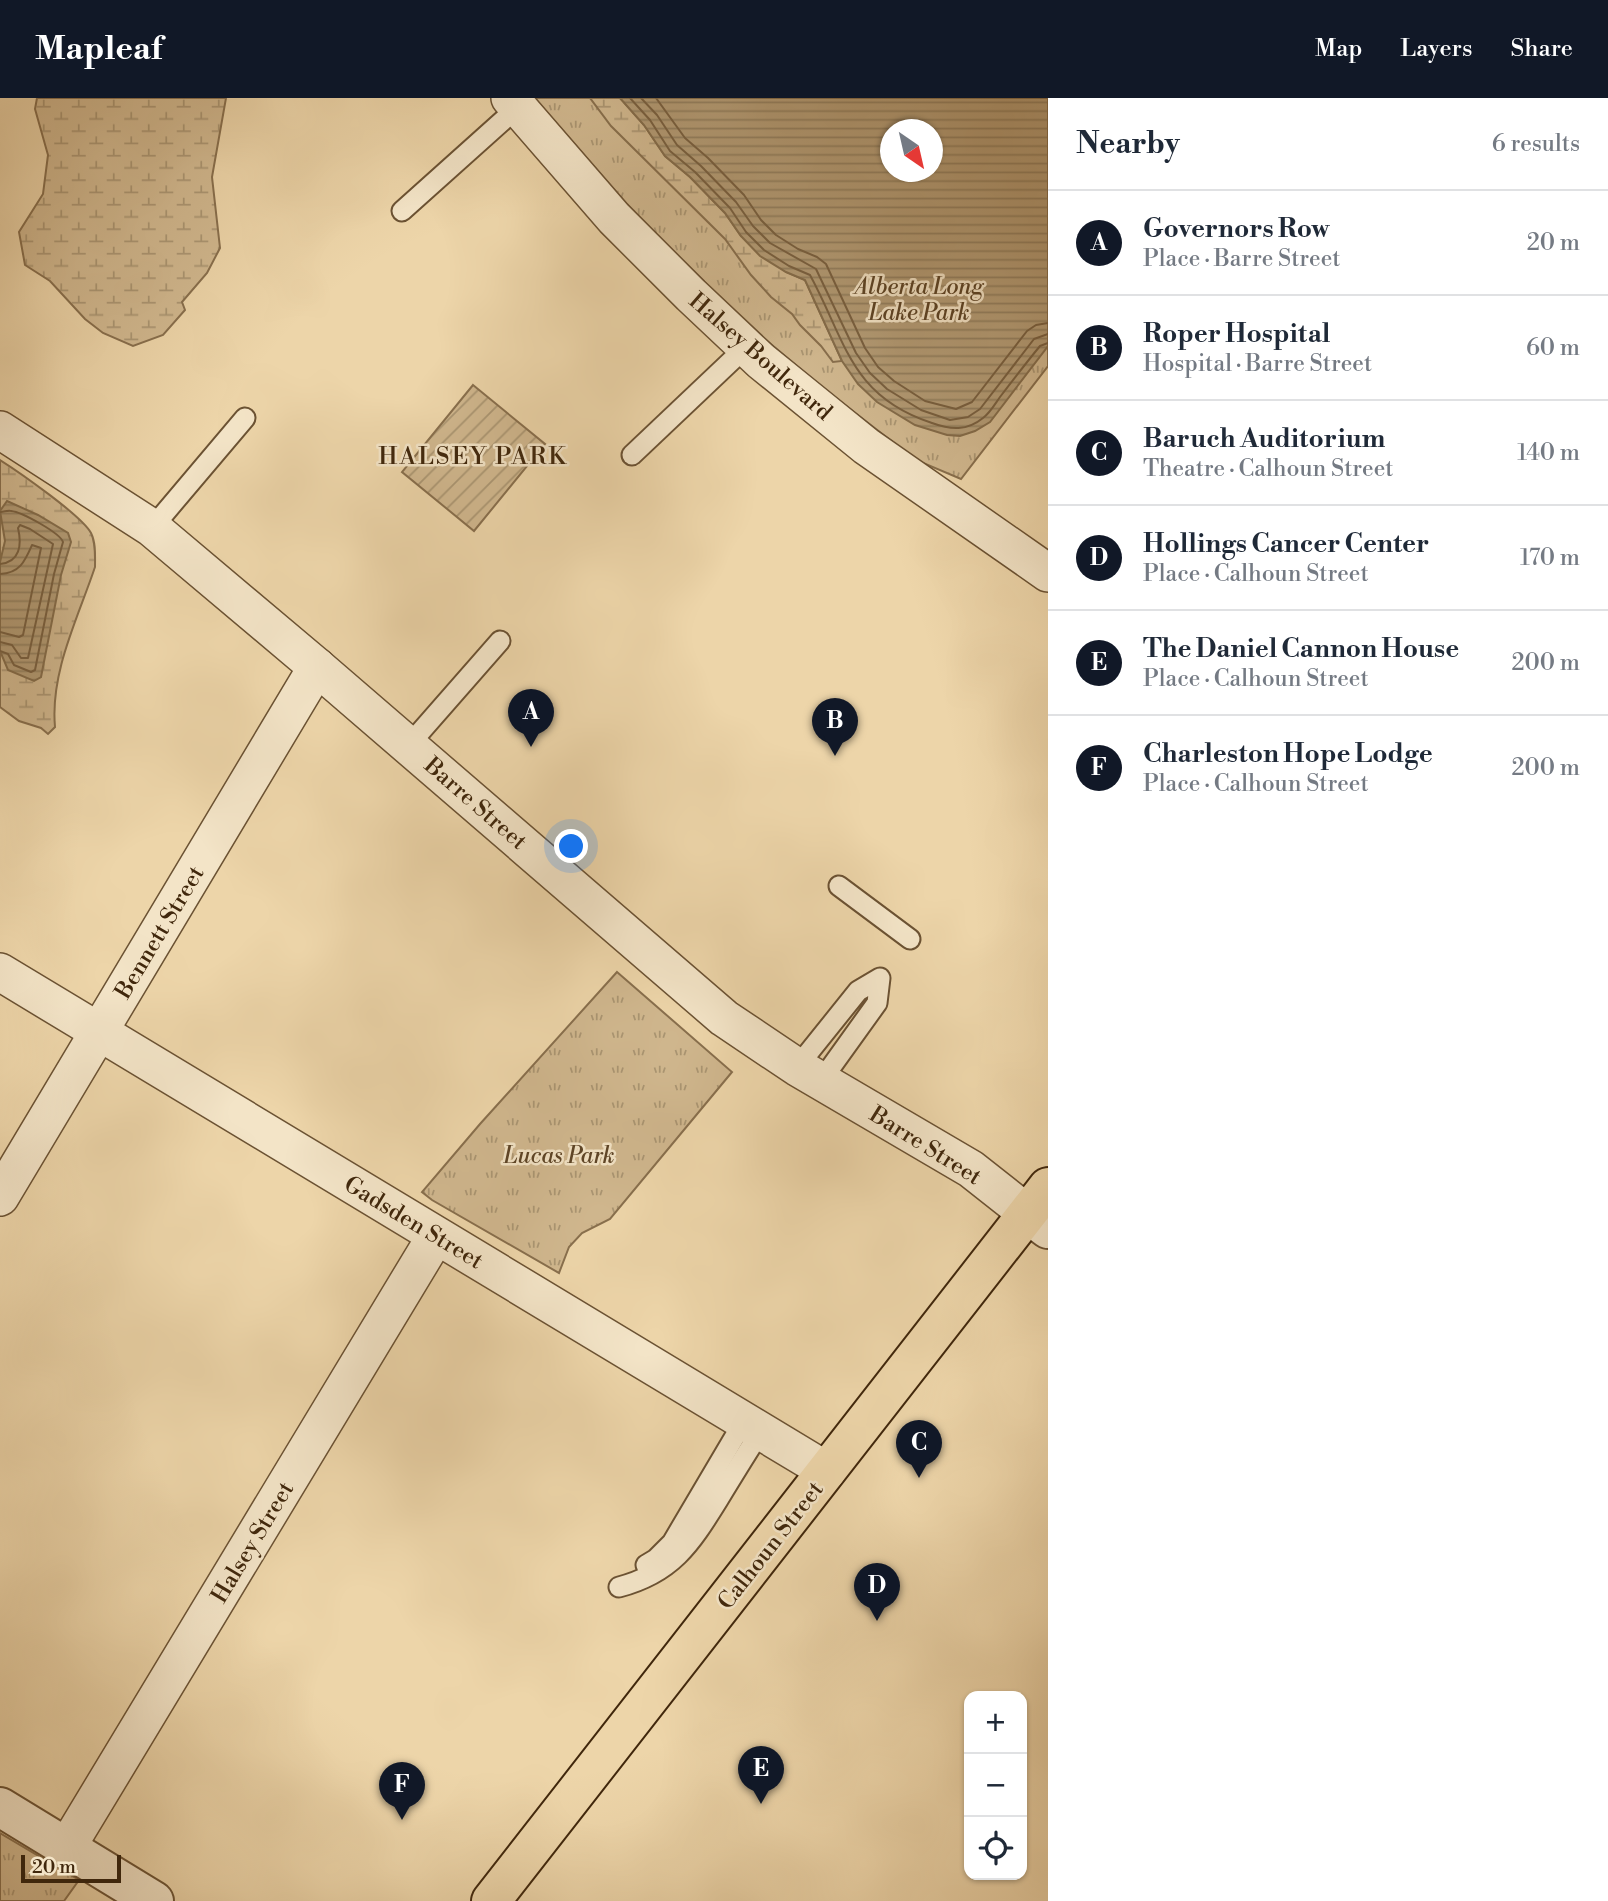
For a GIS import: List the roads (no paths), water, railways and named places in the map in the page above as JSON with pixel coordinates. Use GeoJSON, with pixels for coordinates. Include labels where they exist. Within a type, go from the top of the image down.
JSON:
{"type":"FeatureCollection","features":[{"type":"Feature","properties":{"kind":"main road","name":"Calhoun Street"},"geometry":{"type":"LineString","coordinates":[[491,1901],[827,1471],[1041,1210]]}},
{"type":"Feature","properties":{"kind":"street","name":"Halsey Boulevard"},"geometry":{"type":"LineString","coordinates":[[514,102],[614,218],[746,347],[866,446],[1048,573]]}},
{"type":"Feature","properties":{"kind":"street","name":"Barre Street"},"geometry":{"type":"LineString","coordinates":[[0,429],[152,528],[724,1018],[809,1074],[1041,1210]]}},
{"type":"Feature","properties":{"kind":"street","name":"Bennett Street"},"geometry":{"type":"LineString","coordinates":[[0,1197],[317,667]]}},
{"type":"Feature","properties":{"kind":"street","name":"Gadsden Street"},"geometry":{"type":"LineString","coordinates":[[0,972],[827,1471]]}},
{"type":"Feature","properties":{"kind":"street","name":"Halsey Street"},"geometry":{"type":"LineString","coordinates":[[67,1847],[436,1236]]}},
{"type":"Feature","properties":{"kind":"street"},"geometry":{"type":"LineString","coordinates":[[0,1807],[67,1847],[134,1896]]}},
{"type":"Feature","properties":{"kind":"lane"},"geometry":{"type":"LineString","coordinates":[[402,211],[514,102]]}},
{"type":"Feature","properties":{"kind":"lane"},"geometry":{"type":"LineString","coordinates":[[632,455],[746,347]]}},
{"type":"Feature","properties":{"kind":"lane"},"geometry":{"type":"LineString","coordinates":[[152,528],[246,418]]}},
{"type":"Feature","properties":{"kind":"lane"},"geometry":{"type":"LineString","coordinates":[[408,746],[500,641]]}},
{"type":"Feature","properties":{"kind":"lane"},"geometry":{"type":"LineString","coordinates":[[839,886],[910,939]]}},
{"type":"Feature","properties":{"kind":"lane"},"geometry":{"type":"LineString","coordinates":[[880,978],[877,1003],[809,1074],[858,991],[880,978]]}},
{"type":"Feature","properties":{"kind":"lane"},"geometry":{"type":"LineString","coordinates":[[619,1587],[662,1569],[694,1540],[752,1426]]}},
{"type":"Feature","properties":{"kind":"water","name":"Alberta Long Lake Park"},"geometry":{"type":"Polygon","coordinates":[[[620,98],[1048,98],[1048,346],[990,422],[975,431],[960,436],[947,435],[915,425],[877,402],[858,384],[842,361],[805,280],[760,256],[741,236],[725,213],[665,156],[644,125],[620,98]]]}},
{"type":"Feature","properties":{"kind":"water"},"geometry":{"type":"Polygon","coordinates":[[[7,501],[68,533],[71,542],[61,575],[41,677],[34,681],[8,670],[0,651],[0,562],[5,541],[0,511],[7,501]]]}},
{"type":"Feature","properties":{"kind":"place","name":"Governors Row"},"geometry":{"type":"Point","coordinates":[531,747]}},
{"type":"Feature","properties":{"kind":"place","name":"Roper Hospital"},"geometry":{"type":"Point","coordinates":[835,756]}},
{"type":"Feature","properties":{"kind":"place","name":"Baruch Auditorium"},"geometry":{"type":"Point","coordinates":[919,1478]}},
{"type":"Feature","properties":{"kind":"place","name":"Hollings Cancer Center"},"geometry":{"type":"Point","coordinates":[877,1621]}},
{"type":"Feature","properties":{"kind":"place","name":"The Daniel Cannon House"},"geometry":{"type":"Point","coordinates":[761,1804]}},
{"type":"Feature","properties":{"kind":"place","name":"Charleston Hope Lodge"},"geometry":{"type":"Point","coordinates":[402,1820]}},
{"type":"Feature","properties":{"kind":"district","name":"HALSEY PARK"},"geometry":{"type":"Point","coordinates":[473,456]}},
{"type":"Feature","properties":{"kind":"park label","name":"Lucas Park"},"geometry":{"type":"Point","coordinates":[559,1155]}}]}
